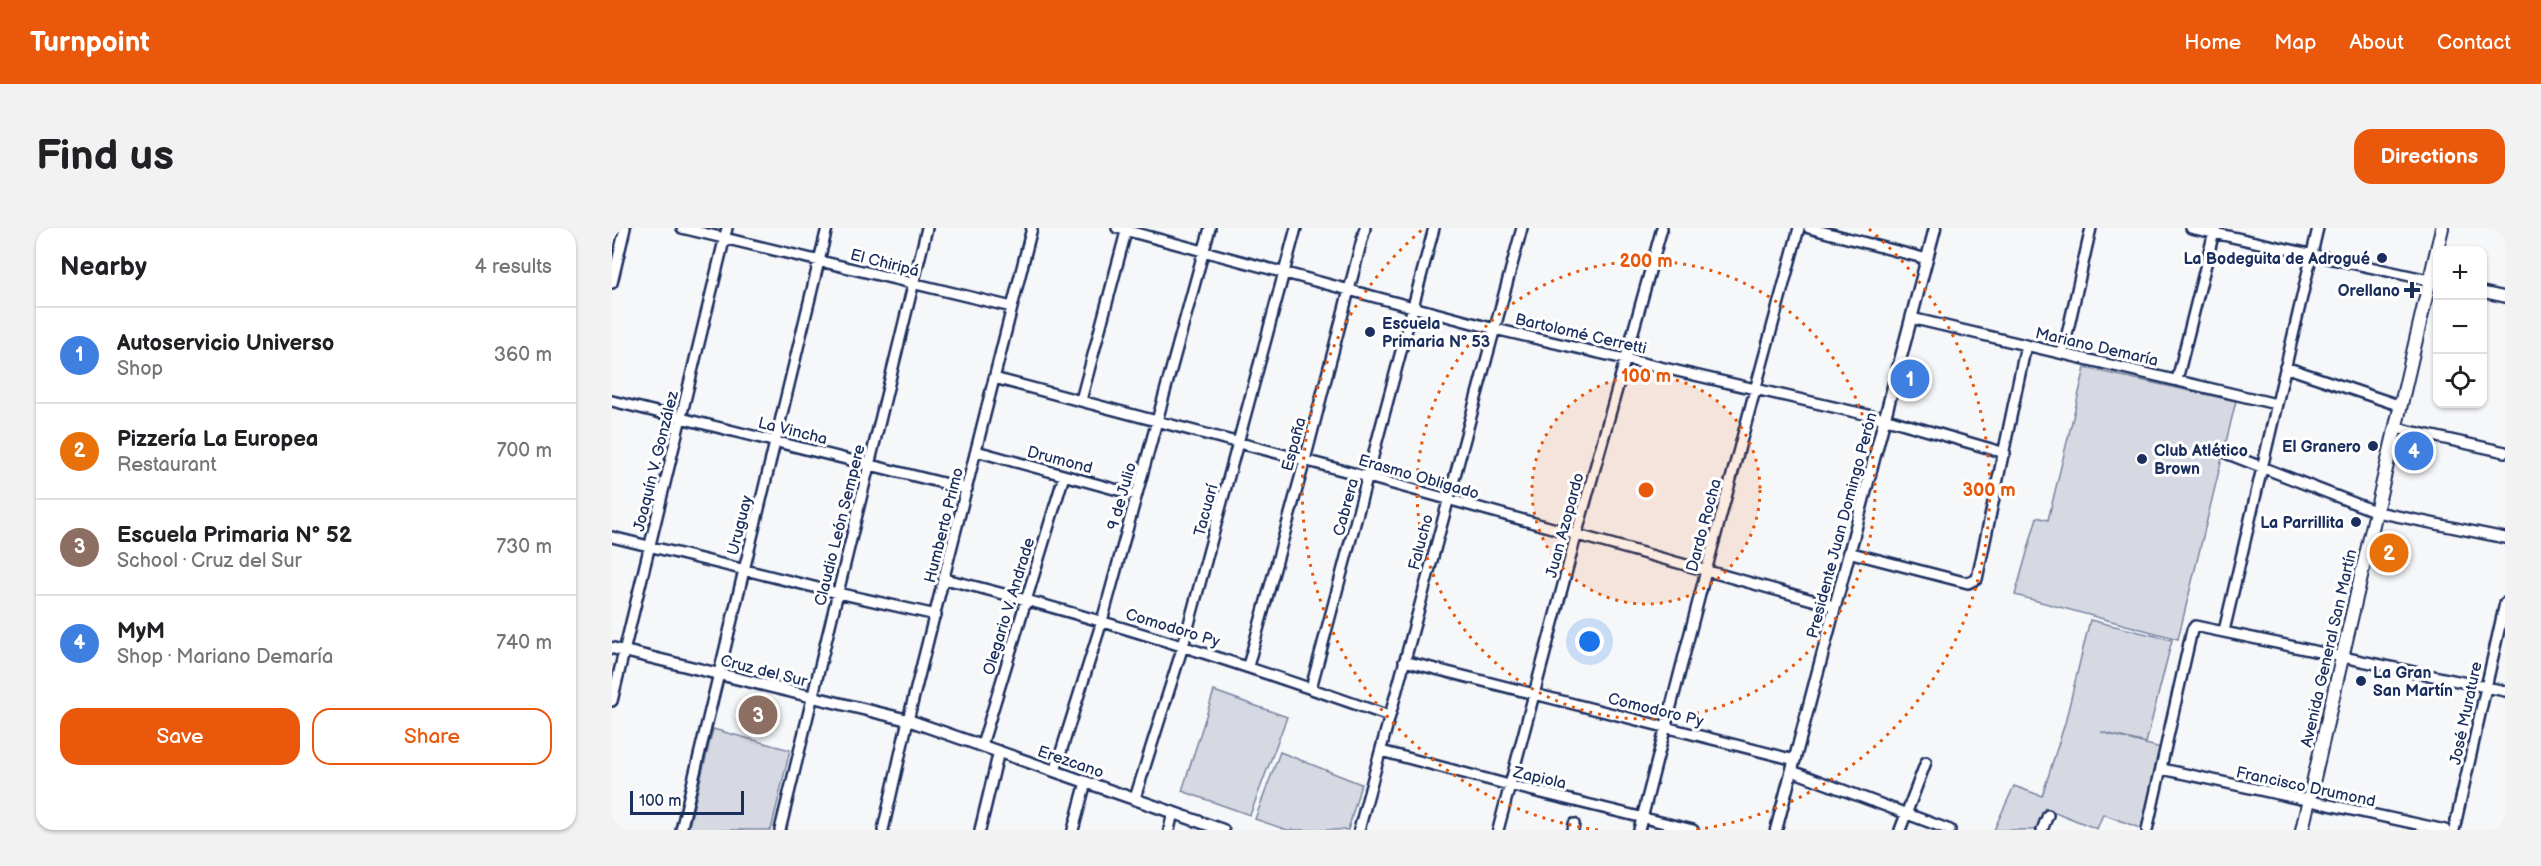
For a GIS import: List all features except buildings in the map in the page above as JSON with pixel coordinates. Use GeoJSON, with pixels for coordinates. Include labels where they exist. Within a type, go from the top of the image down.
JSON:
{"type":"FeatureCollection","features":[{"type":"Feature","properties":{"kind":"main road","name":"Avenida General San Martín"},"geometry":{"type":"LineString","coordinates":[[2439,246],[2442,228]]}},
{"type":"Feature","properties":{"kind":"main road","name":"Avenida General San Martín"},"geometry":{"type":"LineString","coordinates":[[2302,830],[2401,406],[2433,286]]}},
{"type":"Feature","properties":{"kind":"street"},"geometry":{"type":"LineString","coordinates":[[612,283],[625,228]]}},
{"type":"Feature","properties":{"kind":"street","name":"El Chiripá"},"geometry":{"type":"LineString","coordinates":[[682,228],[1012,307]]}},
{"type":"Feature","properties":{"kind":"street","name":"Joaquín V. González"},"geometry":{"type":"LineString","coordinates":[[612,701],[727,228]]}},
{"type":"Feature","properties":{"kind":"street","name":"Uruguay"},"geometry":{"type":"LineString","coordinates":[[681,830],[827,228]]}},
{"type":"Feature","properties":{"kind":"street","name":"Claudio León Sempere"},"geometry":{"type":"LineString","coordinates":[[780,830],[927,228]]}},
{"type":"Feature","properties":{"kind":"street","name":"Humberto Primo"},"geometry":{"type":"LineString","coordinates":[[883,830],[908,720],[1032,228]]}},
{"type":"Feature","properties":{"kind":"street","name":"9 de Julio"},"geometry":{"type":"LineString","coordinates":[[1055,771],[1102,621],[1136,495],[1159,422],[1210,228]]}},
{"type":"Feature","properties":{"kind":"street","name":"Tacuarí"},"geometry":{"type":"LineString","coordinates":[[1134,798],[1183,646],[1296,228]]}},
{"type":"Feature","properties":{"kind":"street","name":"España"},"geometry":{"type":"LineString","coordinates":[[1248,666],[1305,460],[1365,228]]}},
{"type":"Feature","properties":{"kind":"street","name":"Cabrera"},"geometry":{"type":"LineString","coordinates":[[1311,688],[1434,228]]}},
{"type":"Feature","properties":{"kind":"street","name":"Falucho"},"geometry":{"type":"LineString","coordinates":[[1359,830],[1522,228]]}},
{"type":"Feature","properties":{"kind":"street","name":"Juan Azopardo"},"geometry":{"type":"LineString","coordinates":[[1498,830],[1576,536],[1662,228]]}},
{"type":"Feature","properties":{"kind":"street","name":"Dardo Rocha"},"geometry":{"type":"LineString","coordinates":[[1640,830],[1706,571],[1799,228]]}},
{"type":"Feature","properties":{"kind":"street"},"geometry":{"type":"LineString","coordinates":[[1809,228],[1927,260]]}},
{"type":"Feature","properties":{"kind":"street","name":"Presidente Juan Domingo Perón"},"geometry":{"type":"LineString","coordinates":[[1776,830],[1935,228]]}},
{"type":"Feature","properties":{"kind":"street"},"geometry":{"type":"LineString","coordinates":[[2063,352],[2091,228]]}},
{"type":"Feature","properties":{"kind":"street"},"geometry":{"type":"LineString","coordinates":[[2191,228],[2214,231],[2433,282]]}},
{"type":"Feature","properties":{"kind":"street"},"geometry":{"type":"LineString","coordinates":[[2224,631],[2318,228]]}},
{"type":"Feature","properties":{"kind":"street"},"geometry":{"type":"LineString","coordinates":[[1081,400],[1124,229]]}},
{"type":"Feature","properties":{"kind":"street","name":"Bartolomé Cerretti"},"geometry":{"type":"LineString","coordinates":[[1124,229],[1495,329],[1884,420],[2005,453]]}},
{"type":"Feature","properties":{"kind":"street"},"geometry":{"type":"LineString","coordinates":[[2177,380],[2214,231]]}},
{"type":"Feature","properties":{"kind":"street"},"geometry":{"type":"LineString","coordinates":[[2487,293],[2505,297]]}},
{"type":"Feature","properties":{"kind":"street","name":"Mariano Demaría"},"geometry":{"type":"LineString","coordinates":[[1911,318],[2276,404]]}},
{"type":"Feature","properties":{"kind":"street"},"geometry":{"type":"LineString","coordinates":[[1848,552],[1968,583],[1977,579],[2026,345]]}},
{"type":"Feature","properties":{"kind":"street"},"geometry":{"type":"LineString","coordinates":[[2285,367],[2401,406]]}},
{"type":"Feature","properties":{"kind":"street","name":"Erasmo Obligado"},"geometry":{"type":"LineString","coordinates":[[994,378],[1368,477],[1834,606]]}},
{"type":"Feature","properties":{"kind":"street","name":"La Vincha"},"geometry":{"type":"LineString","coordinates":[[612,401],[967,489]]}},
{"type":"Feature","properties":{"kind":"street"},"geometry":{"type":"LineString","coordinates":[[2396,428],[2505,452]]}},
{"type":"Feature","properties":{"kind":"street","name":"Drumond"},"geometry":{"type":"LineString","coordinates":[[976,452],[1136,495]]}},
{"type":"Feature","properties":{"kind":"street"},"geometry":{"type":"LineString","coordinates":[[2228,454],[2377,512],[2505,538]]}},
{"type":"Feature","properties":{"kind":"street","name":"Olegario V. Andrade"},"geometry":{"type":"LineString","coordinates":[[981,745],[1064,476]]}},
{"type":"Feature","properties":{"kind":"street"},"geometry":{"type":"LineString","coordinates":[[612,537],[936,615]]}},
{"type":"Feature","properties":{"kind":"street","name":"Comodoro Py"},"geometry":{"type":"LineString","coordinates":[[945,579],[1026,599],[1248,666],[1389,716]]}},
{"type":"Feature","properties":{"kind":"street","name":"José Murature"},"geometry":{"type":"LineString","coordinates":[[2454,830],[2505,603]]}},
{"type":"Feature","properties":{"kind":"street"},"geometry":{"type":"LineString","coordinates":[[2147,830],[2192,630],[2195,626],[2343,659],[2505,691]]}},
{"type":"Feature","properties":{"kind":"street","name":"Cruz del Sur"},"geometry":{"type":"LineString","coordinates":[[612,648],[908,720]]}},
{"type":"Feature","properties":{"kind":"street","name":"Comodoro Py"},"geometry":{"type":"LineString","coordinates":[[1404,661],[1666,727],[1793,766],[1950,830]]}},
{"type":"Feature","properties":{"kind":"street","name":"Erezcano"},"geometry":{"type":"LineString","coordinates":[[908,720],[1223,830]]}},
{"type":"Feature","properties":{"kind":"street"},"geometry":{"type":"LineString","coordinates":[[980,830],[999,751]]}},
{"type":"Feature","properties":{"kind":"street","name":"Zapiola"},"geometry":{"type":"LineString","coordinates":[[1381,751],[1509,786],[1693,830]]}},
{"type":"Feature","properties":{"kind":"street"},"geometry":{"type":"LineString","coordinates":[[1900,830],[1926,762]]}},
{"type":"Feature","properties":{"kind":"street","name":"Francisco Drumond"},"geometry":{"type":"LineString","coordinates":[[2162,769],[2445,830]]}},
{"type":"Feature","properties":{"kind":"street"},"geometry":{"type":"LineString","coordinates":[[1073,830],[1086,782]]}},
{"type":"Feature","properties":{"kind":"street"},"geometry":{"type":"LineString","coordinates":[[1168,830],[1173,812]]}},
{"type":"Feature","properties":{"kind":"street"},"geometry":{"type":"LineString","coordinates":[[2042,830],[2048,815]]}},
{"type":"Feature","properties":{"kind":"shaded area","name":"Club Atlético Brown"},"geometry":{"type":"Polygon","coordinates":[[[2085,368],[2236,401],[2178,639],[2015,595],[2037,517],[2048,520],[2085,368]]]}},
{"type":"Feature","properties":{"kind":"shaded area"},"geometry":{"type":"Polygon","coordinates":[[[2090,620],[2172,640],[2146,743],[2101,732],[2161,748],[2142,829],[2103,814],[2097,829],[2045,808],[2036,830],[1994,830],[2014,786],[2042,796],[2065,723],[2090,620]]]}},
{"type":"Feature","properties":{"kind":"shaded area"},"geometry":{"type":"Polygon","coordinates":[[[1214,691],[1287,717],[1250,815],[1182,791],[1214,691]]]}},
{"type":"Feature","properties":{"kind":"shaded area"},"geometry":{"type":"Polygon","coordinates":[[[713,729],[790,750],[771,830],[688,830],[713,729]]]}},
{"type":"Feature","properties":{"kind":"shaded area"},"geometry":{"type":"Polygon","coordinates":[[[1280,752],[1361,784],[1348,830],[1287,830],[1255,819],[1280,752]]]}},
{"type":"Feature","properties":{"kind":"place","name":"La Bodeguita de Adrogué"},"geometry":{"type":"Point","coordinates":[2382,258]}},
{"type":"Feature","properties":{"kind":"place","name":"Orellano"},"geometry":{"type":"Point","coordinates":[2412,290]}},
{"type":"Feature","properties":{"kind":"place","name":"Escuela Primaria Nº 53"},"geometry":{"type":"Point","coordinates":[1370,332]}},
{"type":"Feature","properties":{"kind":"place","name":"Autoservicio Universo"},"geometry":{"type":"Point","coordinates":[1910,379]}},
{"type":"Feature","properties":{"kind":"place","name":"El Granero"},"geometry":{"type":"Point","coordinates":[2373,446]}},
{"type":"Feature","properties":{"kind":"place","name":"MyM"},"geometry":{"type":"Point","coordinates":[2414,451]}},
{"type":"Feature","properties":{"kind":"place","name":"Club Atlético Brown"},"geometry":{"type":"Point","coordinates":[2142,459]}},
{"type":"Feature","properties":{"kind":"place","name":"La Parrillita"},"geometry":{"type":"Point","coordinates":[2356,522]}},
{"type":"Feature","properties":{"kind":"place","name":"Pizzería La Europea"},"geometry":{"type":"Point","coordinates":[2389,553]}},
{"type":"Feature","properties":{"kind":"place","name":"La Gran San Martín"},"geometry":{"type":"Point","coordinates":[2361,681]}},
{"type":"Feature","properties":{"kind":"place","name":"Escuela Primaria N° 52"},"geometry":{"type":"Point","coordinates":[758,715]}}]}
